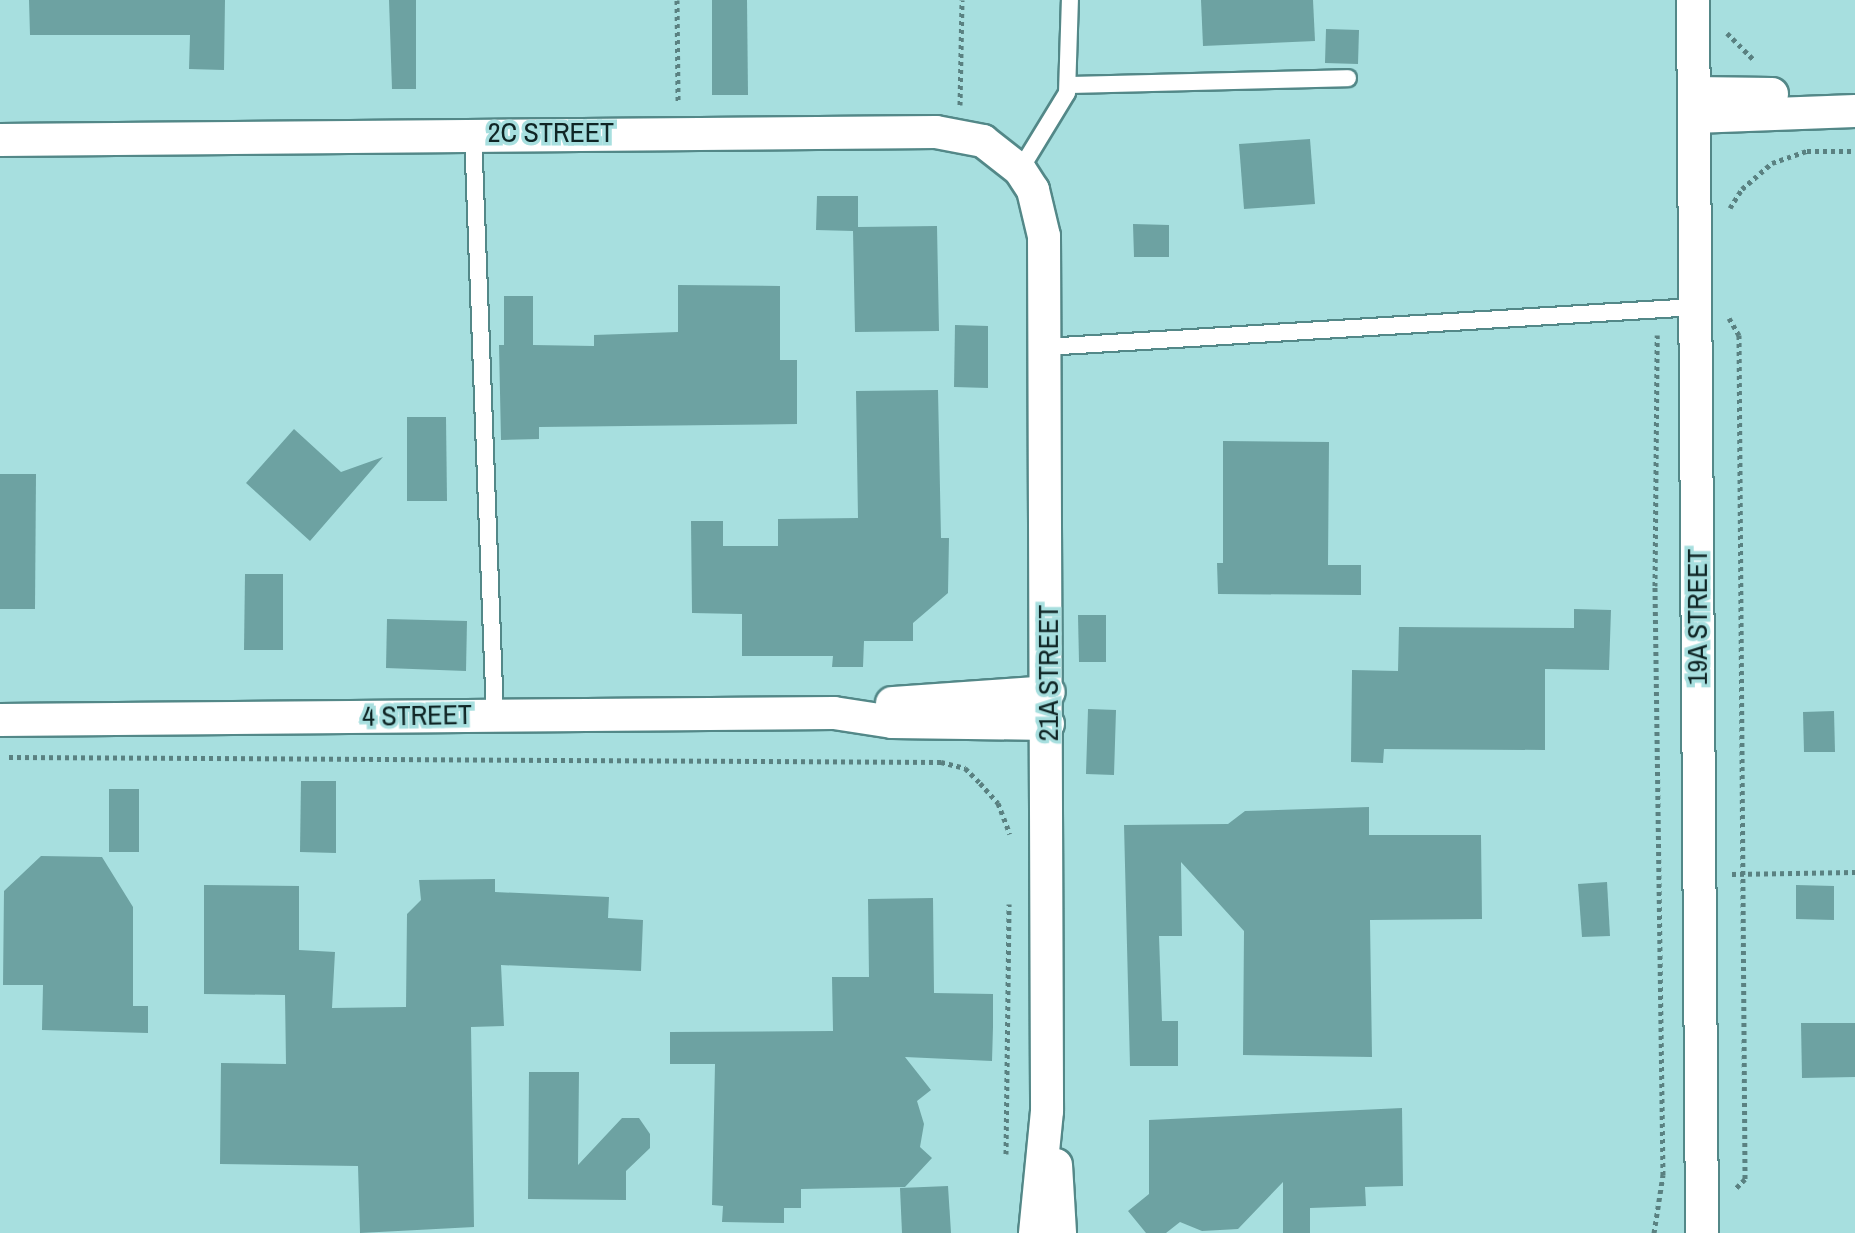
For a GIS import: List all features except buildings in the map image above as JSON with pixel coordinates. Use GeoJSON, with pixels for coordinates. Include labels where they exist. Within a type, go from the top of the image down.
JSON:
{"type":"FeatureCollection","features":[{"type":"Feature","properties":{"kind":"street","name":"19A STREET"},"geometry":{"type":"LineString","coordinates":[[1693,0],[1694,105],[1711,310],[1699,875],[1702,1233]]}},
{"type":"Feature","properties":{"kind":"street"},"geometry":{"type":"LineString","coordinates":[[1694,105],[1855,96]]}},
{"type":"Feature","properties":{"kind":"street"},"geometry":{"type":"LineString","coordinates":[[1694,105],[1855,111]]}},
{"type":"Feature","properties":{"kind":"street","name":"2C STREET"},"geometry":{"type":"LineString","coordinates":[[0,140],[473,132],[960,134],[983,141],[1020,170],[1037,201],[1044,236]]}},
{"type":"Feature","properties":{"kind":"street","name":"21A STREET"},"geometry":{"type":"LineString","coordinates":[[1035,1233],[1047,1111],[1049,692],[1044,236]]}},
{"type":"Feature","properties":{"kind":"street","name":"4 STREET"},"geometry":{"type":"LineString","coordinates":[[834,713],[872,705],[1049,692]]}},
{"type":"Feature","properties":{"kind":"street","name":"4 STREET"},"geometry":{"type":"LineString","coordinates":[[0,720],[834,713],[892,722],[1048,724]]}},
{"type":"Feature","properties":{"kind":"street","name":"21A STREET"},"geometry":{"type":"LineString","coordinates":[[1047,1111],[1060,1233]]}},
{"type":"Feature","properties":{"kind":"lane"},"geometry":{"type":"LineString","coordinates":[[1020,170],[1061,108],[1068,85],[1070,0]]}},
{"type":"Feature","properties":{"kind":"lane"},"geometry":{"type":"LineString","coordinates":[[1068,85],[1348,78]]}},
{"type":"Feature","properties":{"kind":"lane"},"geometry":{"type":"LineString","coordinates":[[473,132],[495,715]]}},
{"type":"Feature","properties":{"kind":"lane"},"geometry":{"type":"LineString","coordinates":[[1045,347],[1711,310]]}},
{"type":"Feature","properties":{"kind":"path"},"geometry":{"type":"LineString","coordinates":[[677,0],[679,132]]}},
{"type":"Feature","properties":{"kind":"path"},"geometry":{"type":"LineString","coordinates":[[960,134],[962,0]]}},
{"type":"Feature","properties":{"kind":"path"},"geometry":{"type":"LineString","coordinates":[[1720,21],[1758,63]]}},
{"type":"Feature","properties":{"kind":"path"},"geometry":{"type":"LineString","coordinates":[[1726,217],[1742,189],[1772,163],[1807,151],[1855,151]]}},
{"type":"Feature","properties":{"kind":"path"},"geometry":{"type":"LineString","coordinates":[[1711,310],[1739,335],[1745,1179],[1732,1192]]}},
{"type":"Feature","properties":{"kind":"path"},"geometry":{"type":"LineString","coordinates":[[0,757],[941,762],[965,768],[998,803],[1010,830],[1010,846]]}},
{"type":"Feature","properties":{"kind":"path"},"geometry":{"type":"LineString","coordinates":[[1699,875],[1855,872]]}},
{"type":"Feature","properties":{"kind":"path"},"geometry":{"type":"LineString","coordinates":[[1006,1159],[1009,893]]}}]}
